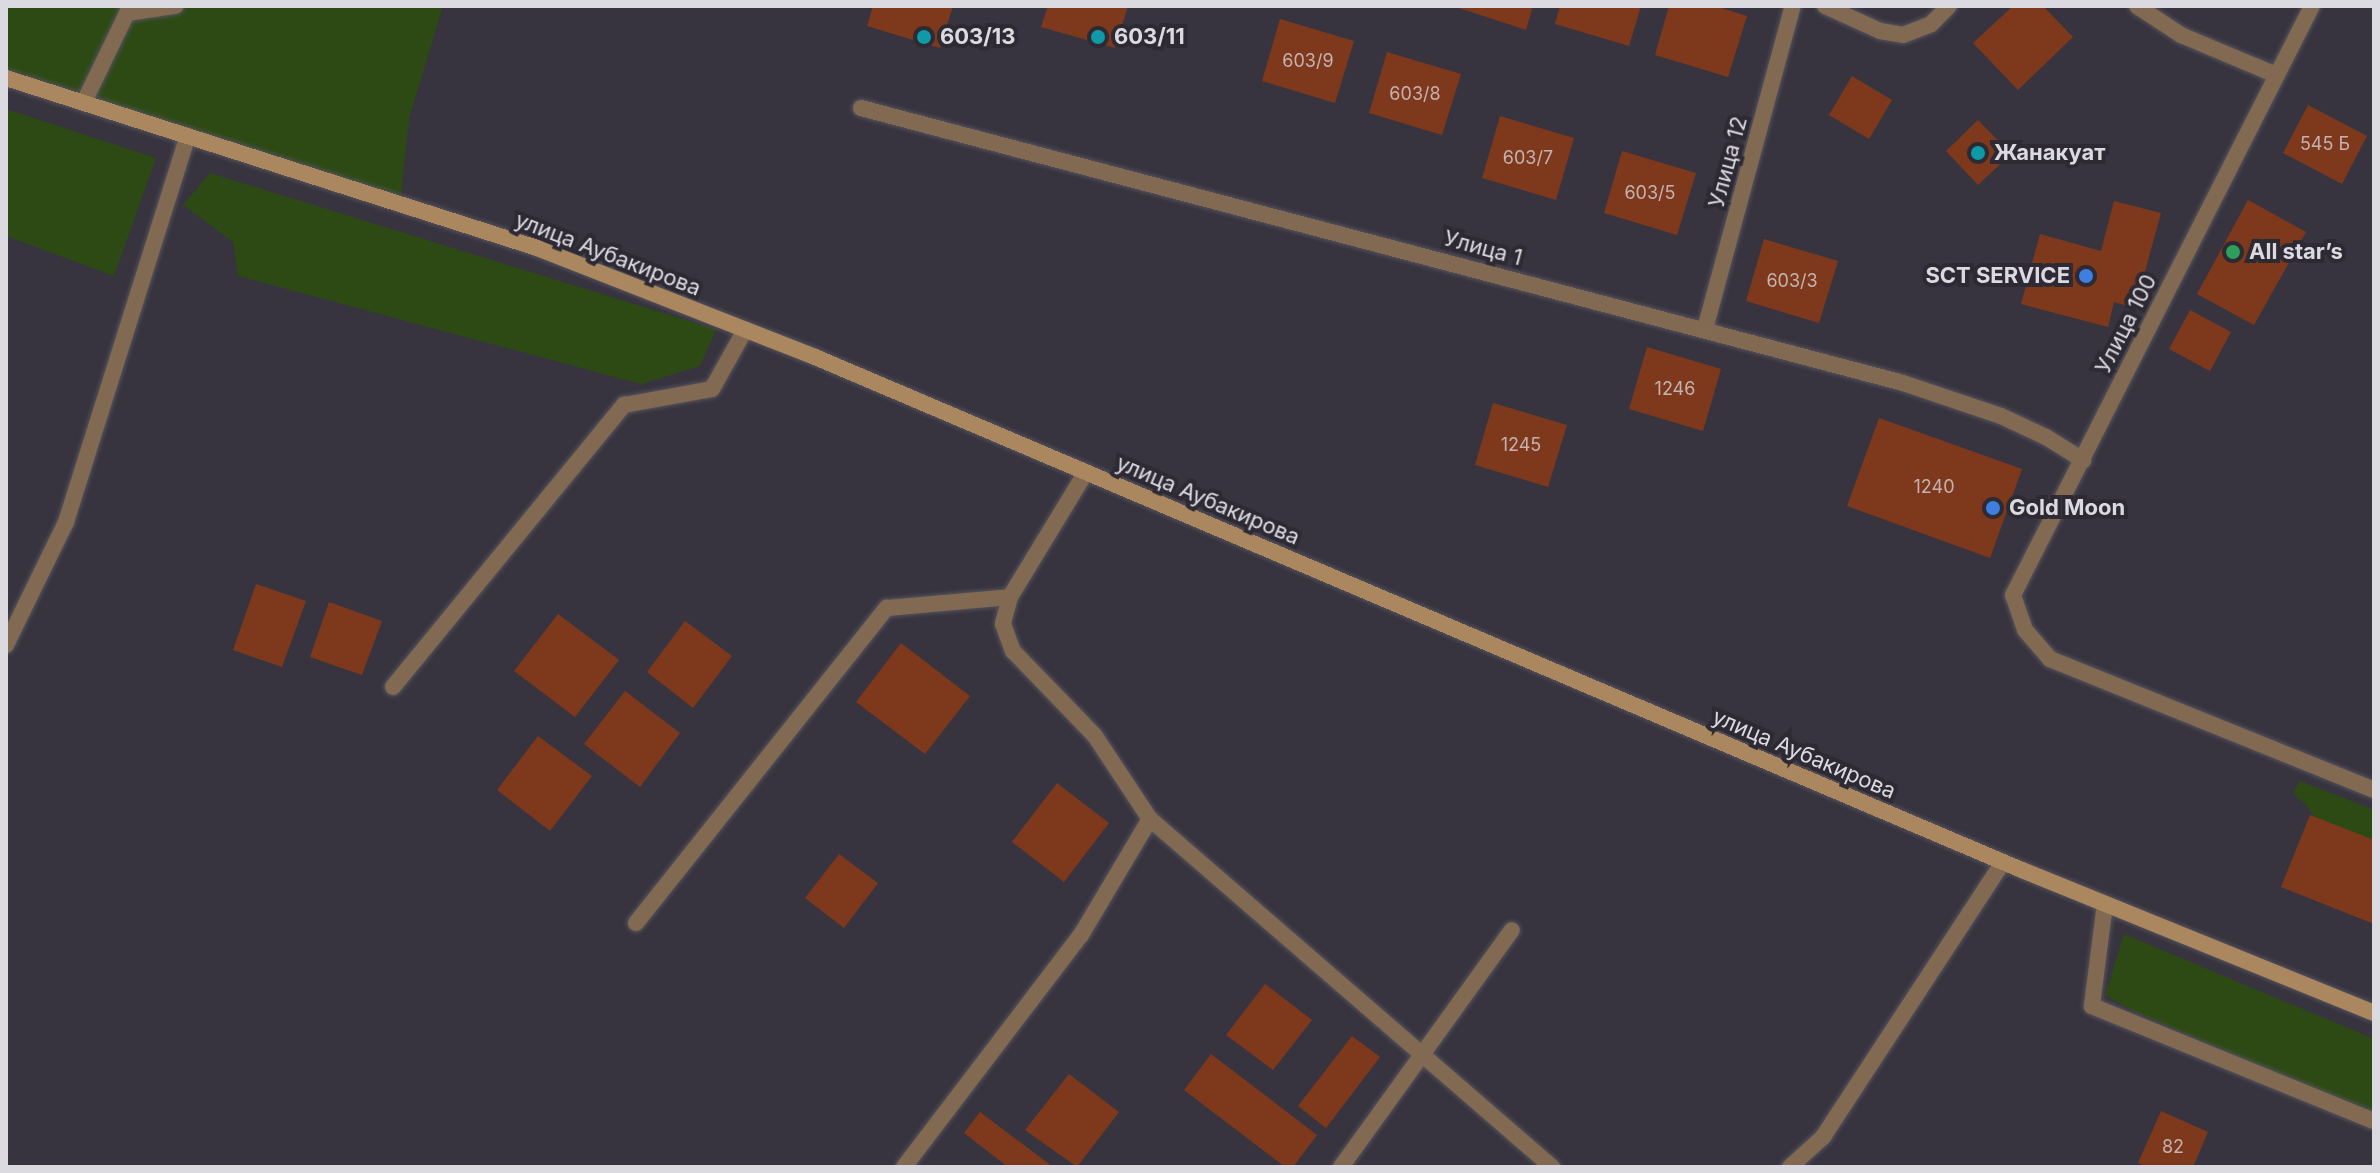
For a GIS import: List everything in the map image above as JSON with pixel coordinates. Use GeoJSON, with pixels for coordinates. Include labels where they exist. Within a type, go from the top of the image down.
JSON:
{"type":"FeatureCollection","features":[{"type":"Feature","properties":{"kind":"main road","name":"улица Аубакирова"},"geometry":{"type":"LineString","coordinates":[[6,78],[537,248],[745,330],[2003,862],[2374,1013]]}},
{"type":"Feature","properties":{"kind":"street"},"geometry":{"type":"LineString","coordinates":[[84,102],[129,9],[175,6]]}},
{"type":"Feature","properties":{"kind":"street","name":"Улица 12"},"geometry":{"type":"LineString","coordinates":[[1705,329],[1793,6]]}},
{"type":"Feature","properties":{"kind":"street"},"geometry":{"type":"LineString","coordinates":[[1825,6],[1880,31],[1903,35],[1931,24],[1949,6]]}},
{"type":"Feature","properties":{"kind":"street"},"geometry":{"type":"LineString","coordinates":[[2137,6],[2181,35],[2276,75]]}},
{"type":"Feature","properties":{"kind":"street","name":"Улица 100"},"geometry":{"type":"LineString","coordinates":[[2312,6],[2013,595],[2025,630],[2050,659],[2374,790]]}},
{"type":"Feature","properties":{"kind":"street","name":"Улица 1"},"geometry":{"type":"LineString","coordinates":[[861,108],[1903,383],[2001,416],[2046,437],[2083,460]]}},
{"type":"Feature","properties":{"kind":"street"},"geometry":{"type":"LineString","coordinates":[[6,645],[66,522],[188,136]]}},
{"type":"Feature","properties":{"kind":"street"},"geometry":{"type":"LineString","coordinates":[[393,687],[624,405],[712,389],[745,330]]}},
{"type":"Feature","properties":{"kind":"street"},"geometry":{"type":"LineString","coordinates":[[1086,472],[1010,597],[1003,624],[1013,651],[1095,736],[1150,819],[1552,1167]]}},
{"type":"Feature","properties":{"kind":"street"},"geometry":{"type":"LineString","coordinates":[[636,923],[887,608],[1010,597]]}},
{"type":"Feature","properties":{"kind":"street"},"geometry":{"type":"LineString","coordinates":[[904,1167],[1081,935],[1150,819]]}},
{"type":"Feature","properties":{"kind":"street"},"geometry":{"type":"LineString","coordinates":[[1790,1167],[1823,1137],[2003,862]]}},
{"type":"Feature","properties":{"kind":"street"},"geometry":{"type":"LineString","coordinates":[[2105,904],[2092,1006],[2374,1121]]}},
{"type":"Feature","properties":{"kind":"street"},"geometry":{"type":"LineString","coordinates":[[1341,1167],[1512,930]]}},
{"type":"Feature","properties":{"kind":"green space"},"geometry":{"type":"Polygon","coordinates":[[[6,6],[443,6],[409,119],[400,204],[6,78],[6,6]]]}},
{"type":"Feature","properties":{"kind":"green space"},"geometry":{"type":"Polygon","coordinates":[[[6,109],[156,158],[114,276],[6,236],[6,109]]]}},
{"type":"Feature","properties":{"kind":"green space"},"geometry":{"type":"Polygon","coordinates":[[[210,173],[716,329],[700,366],[641,384],[238,276],[233,242],[183,205],[210,173]]]}},
{"type":"Feature","properties":{"kind":"green space"},"geometry":{"type":"Polygon","coordinates":[[[2300,781],[2374,810],[2374,924],[2309,808],[2293,793],[2300,781]]]}},
{"type":"Feature","properties":{"kind":"green space"},"geometry":{"type":"Polygon","coordinates":[[[2124,934],[2374,1039],[2374,1115],[2133,1011],[2105,995],[2124,934]]]}},
{"type":"Feature","properties":{"kind":"building","name":"603/13"},"geometry":{"type":"Polygon","coordinates":[[[873,6],[953,6],[940,48],[867,26],[873,6]]]}},
{"type":"Feature","properties":{"kind":"building","name":"603/11"},"geometry":{"type":"Polygon","coordinates":[[[1048,6],[1128,6],[1115,48],[1041,27],[1048,6]]]}},
{"type":"Feature","properties":{"kind":"building"},"geometry":{"type":"Polygon","coordinates":[[[1453,6],[1533,6],[1526,30],[1453,6]]]}},
{"type":"Feature","properties":{"kind":"building"},"geometry":{"type":"Polygon","coordinates":[[[1560,6],[1641,6],[1629,46],[1555,24],[1560,6]]]}},
{"type":"Feature","properties":{"kind":"building"},"geometry":{"type":"Polygon","coordinates":[[[1669,6],[1715,6],[1747,16],[1728,77],[1655,55],[1669,6]]]}},
{"type":"Feature","properties":{"kind":"building"},"geometry":{"type":"Polygon","coordinates":[[[2013,6],[2043,6],[2073,37],[2018,90],[1973,43],[2013,6]]]}},
{"type":"Feature","properties":{"kind":"building"},"geometry":{"type":"Polygon","coordinates":[[[1280,19],[1354,41],[1335,103],[1262,81],[1280,19]]]}},
{"type":"Feature","properties":{"kind":"building"},"geometry":{"type":"Polygon","coordinates":[[[1387,52],[1461,74],[1442,135],[1369,113],[1387,52]]]}},
{"type":"Feature","properties":{"kind":"building"},"geometry":{"type":"Polygon","coordinates":[[[1852,76],[1892,100],[1869,139],[1829,115],[1852,76]]]}},
{"type":"Feature","properties":{"kind":"building"},"geometry":{"type":"Polygon","coordinates":[[[2308,105],[2367,136],[2342,184],[2283,153],[2308,105]]]}},
{"type":"Feature","properties":{"kind":"building"},"geometry":{"type":"Polygon","coordinates":[[[1500,116],[1574,138],[1556,200],[1482,178],[1500,116]]]}},
{"type":"Feature","properties":{"kind":"building","name":"Жанакуат"},"geometry":{"type":"Polygon","coordinates":[[[1978,120],[2011,154],[1978,185],[1946,151],[1978,120]]]}},
{"type":"Feature","properties":{"kind":"building"},"geometry":{"type":"Polygon","coordinates":[[[1622,151],[1696,173],[1677,235],[1604,213],[1622,151]]]}},
{"type":"Feature","properties":{"kind":"building"},"geometry":{"type":"Polygon","coordinates":[[[2248,200],[2306,232],[2254,325],[2197,294],[2248,200]]]}},
{"type":"Feature","properties":{"kind":"building","name":"SCT SERVICE"},"geometry":{"type":"Polygon","coordinates":[[[2114,201],[2161,213],[2135,308],[2114,302],[2108,327],[2021,304],[2040,234],[2101,251],[2114,201]]]}},
{"type":"Feature","properties":{"kind":"building"},"geometry":{"type":"Polygon","coordinates":[[[1764,239],[1838,261],[1819,323],[1746,301],[1764,239]]]}},
{"type":"Feature","properties":{"kind":"building"},"geometry":{"type":"Polygon","coordinates":[[[2190,310],[2231,332],[2210,371],[2169,349],[2190,310]]]}},
{"type":"Feature","properties":{"kind":"building"},"geometry":{"type":"Polygon","coordinates":[[[1647,347],[1721,369],[1703,431],[1629,409],[1647,347]]]}},
{"type":"Feature","properties":{"kind":"building"},"geometry":{"type":"Polygon","coordinates":[[[1493,403],[1567,425],[1548,487],[1475,465],[1493,403]]]}},
{"type":"Feature","properties":{"kind":"building"},"geometry":{"type":"Polygon","coordinates":[[[1879,418],[2022,469],[1990,558],[1847,506],[1879,418]]]}},
{"type":"Feature","properties":{"kind":"building"},"geometry":{"type":"Polygon","coordinates":[[[256,584],[306,601],[282,667],[233,650],[256,584]]]}},
{"type":"Feature","properties":{"kind":"building"},"geometry":{"type":"Polygon","coordinates":[[[329,602],[382,621],[362,675],[310,657],[329,602]]]}},
{"type":"Feature","properties":{"kind":"building"},"geometry":{"type":"Polygon","coordinates":[[[558,614],[619,660],[575,717],[514,671],[558,614]]]}},
{"type":"Feature","properties":{"kind":"building"},"geometry":{"type":"Polygon","coordinates":[[[685,621],[732,656],[693,708],[647,672],[685,621]]]}},
{"type":"Feature","properties":{"kind":"building"},"geometry":{"type":"Polygon","coordinates":[[[901,643],[970,696],[925,754],[856,702],[901,643]]]}},
{"type":"Feature","properties":{"kind":"building"},"geometry":{"type":"Polygon","coordinates":[[[625,691],[680,733],[640,787],[584,744],[625,691]]]}},
{"type":"Feature","properties":{"kind":"building"},"geometry":{"type":"Polygon","coordinates":[[[538,736],[592,776],[550,831],[497,790],[538,736]]]}},
{"type":"Feature","properties":{"kind":"building"},"geometry":{"type":"Polygon","coordinates":[[[1057,783],[1109,823],[1064,882],[1012,842],[1057,783]]]}},
{"type":"Feature","properties":{"kind":"building"},"geometry":{"type":"Polygon","coordinates":[[[2310,815],[2374,840],[2374,924],[2281,887],[2310,815]]]}},
{"type":"Feature","properties":{"kind":"building"},"geometry":{"type":"Polygon","coordinates":[[[839,854],[878,883],[844,928],[805,898],[839,854]]]}},
{"type":"Feature","properties":{"kind":"building"},"geometry":{"type":"Polygon","coordinates":[[[1265,984],[1312,1020],[1273,1070],[1226,1035],[1265,984]]]}},
{"type":"Feature","properties":{"kind":"building"},"geometry":{"type":"Polygon","coordinates":[[[1352,1036],[1380,1057],[1326,1128],[1298,1106],[1352,1036]]]}},
{"type":"Feature","properties":{"kind":"building"},"geometry":{"type":"Polygon","coordinates":[[[1211,1054],[1317,1135],[1293,1167],[1285,1167],[1184,1090],[1211,1054]]]}},
{"type":"Feature","properties":{"kind":"building"},"geometry":{"type":"Polygon","coordinates":[[[1069,1074],[1119,1112],[1077,1167],[1025,1130],[1069,1074]]]}},
{"type":"Feature","properties":{"kind":"building"},"geometry":{"type":"Polygon","coordinates":[[[2161,1111],[2208,1132],[2193,1167],[2148,1167],[2138,1163],[2161,1111]]]}},
{"type":"Feature","properties":{"kind":"building"},"geometry":{"type":"Polygon","coordinates":[[[980,1112],[1053,1167],[1008,1167],[964,1133],[980,1112]]]}},
{"type":"Feature","properties":{"kind":"place","name":"603/13"},"geometry":{"type":"Point","coordinates":[924,37]}},
{"type":"Feature","properties":{"kind":"place","name":"603/11"},"geometry":{"type":"Point","coordinates":[1098,37]}},
{"type":"Feature","properties":{"kind":"place","name":"Жанакуат"},"geometry":{"type":"Point","coordinates":[1978,153]}},
{"type":"Feature","properties":{"kind":"place","name":"All star’s"},"geometry":{"type":"Point","coordinates":[2233,252]}},
{"type":"Feature","properties":{"kind":"place","name":"SCT SERVICE"},"geometry":{"type":"Point","coordinates":[2086,276]}},
{"type":"Feature","properties":{"kind":"place","name":"Gold Moon"},"geometry":{"type":"Point","coordinates":[1993,508]}}]}
